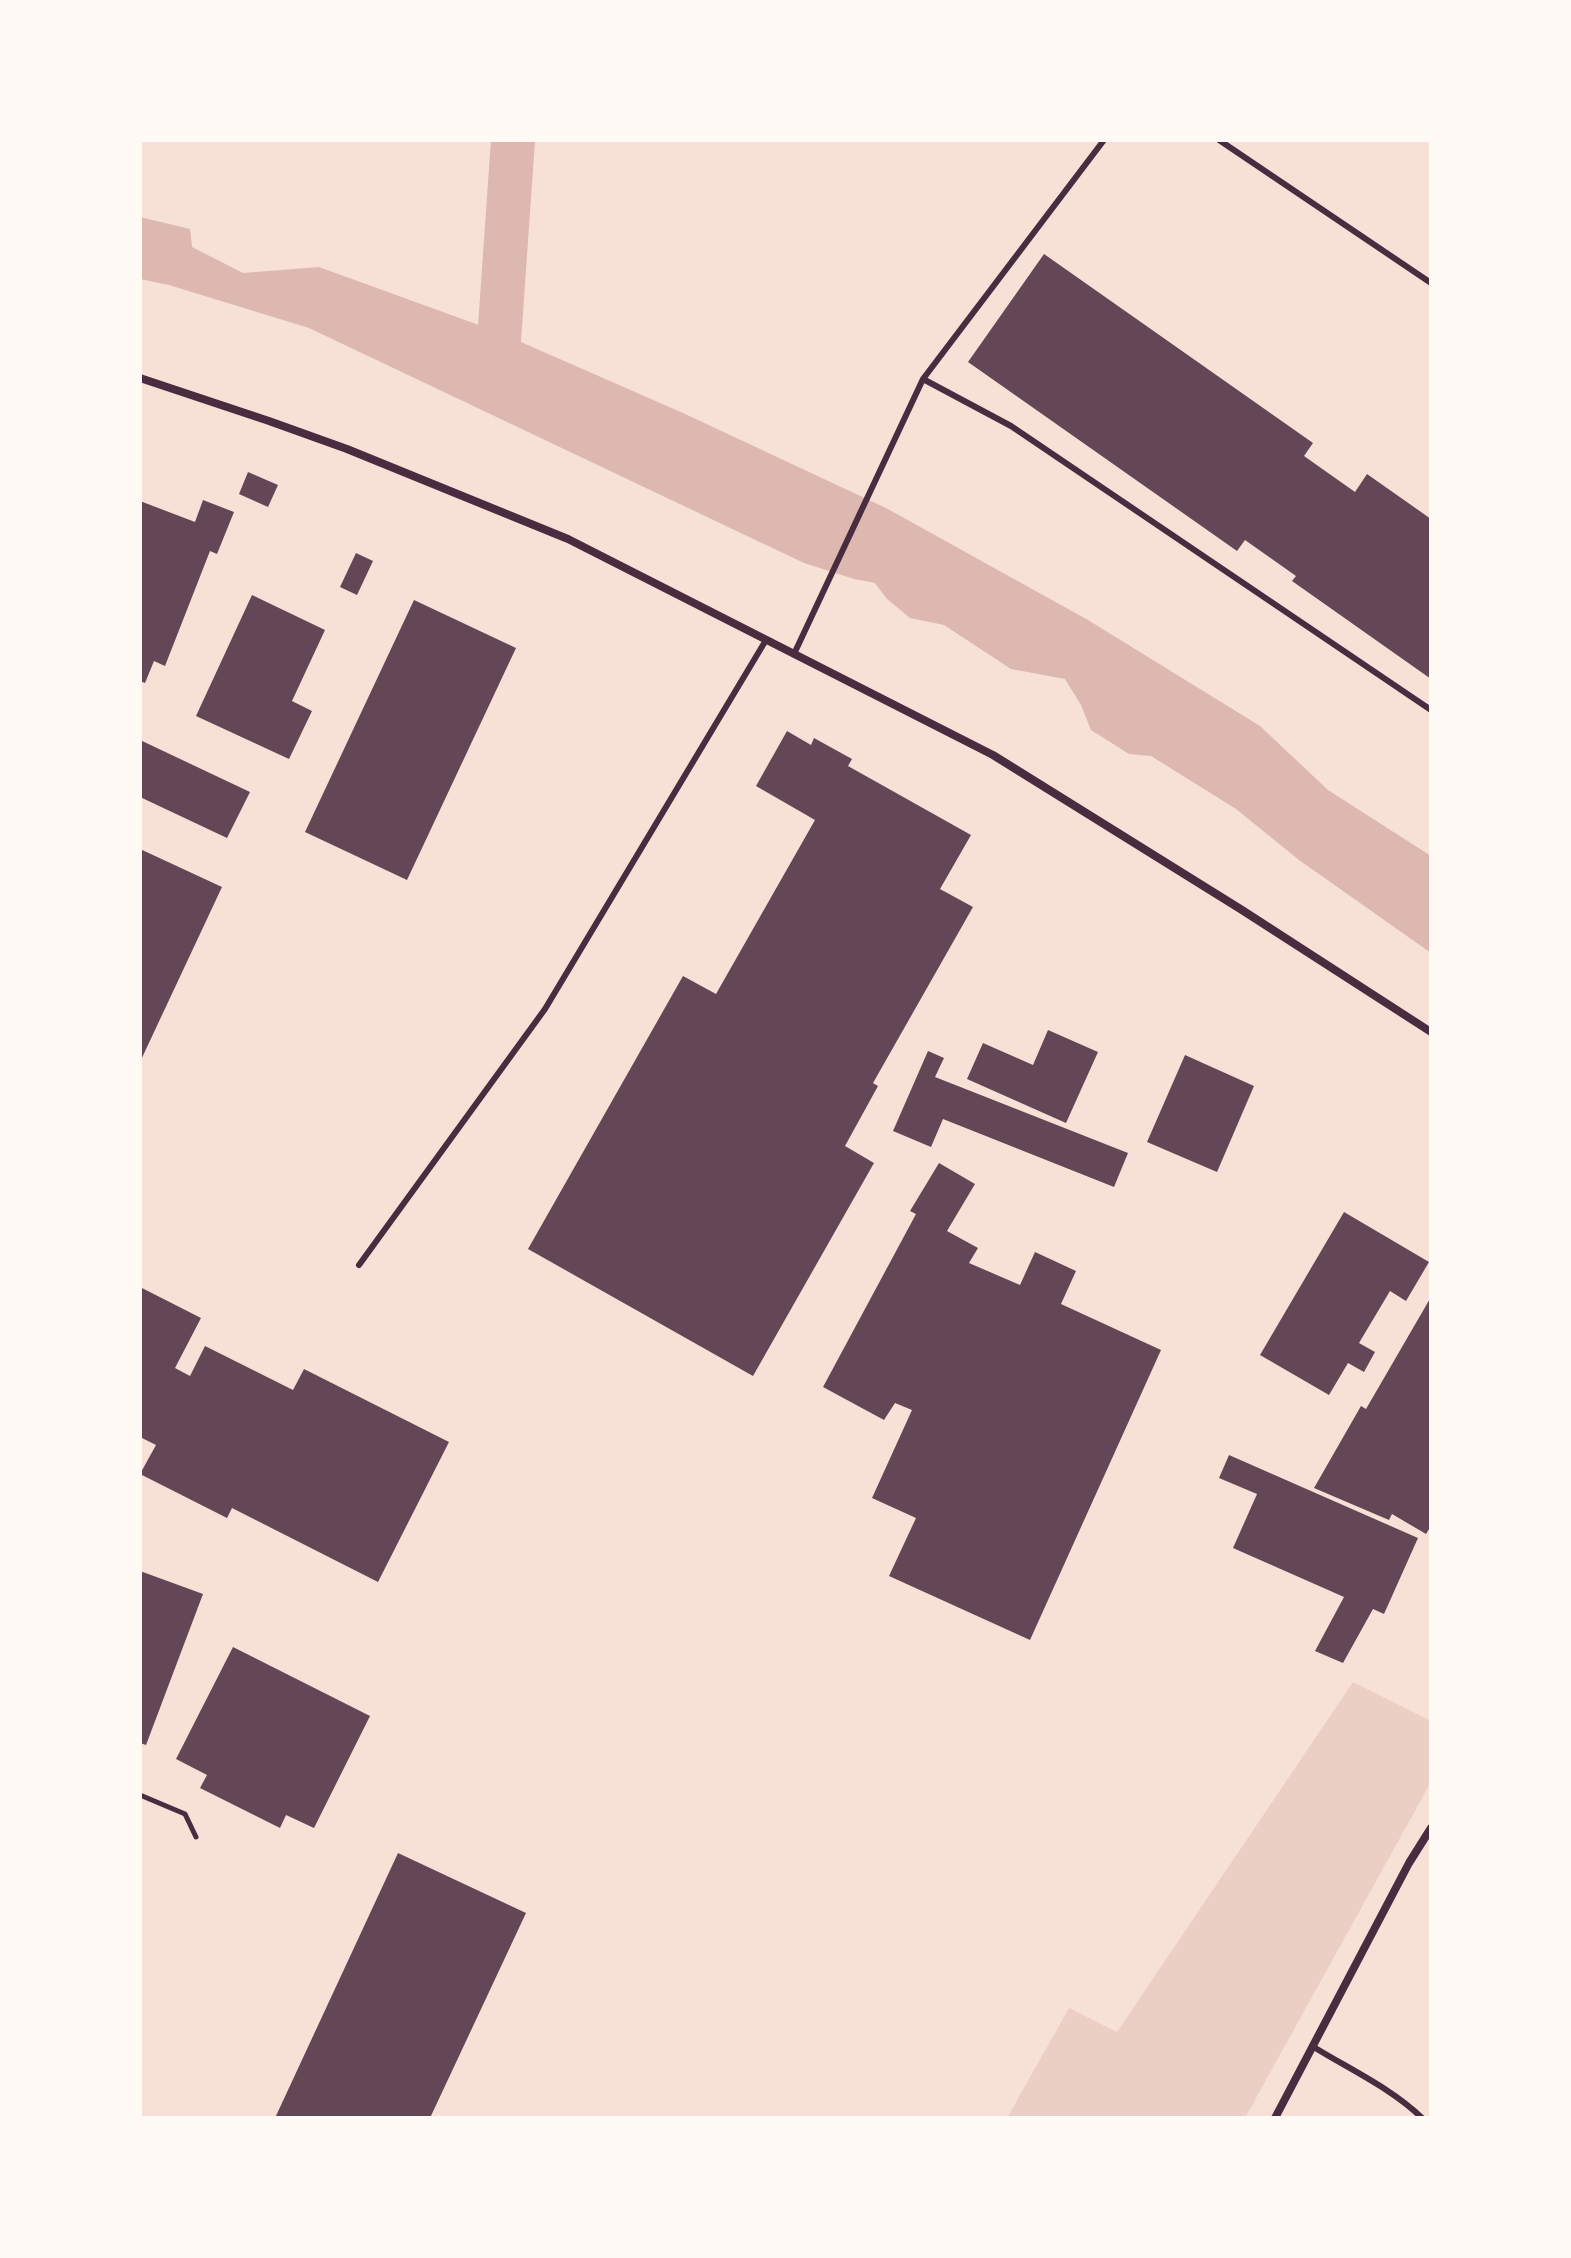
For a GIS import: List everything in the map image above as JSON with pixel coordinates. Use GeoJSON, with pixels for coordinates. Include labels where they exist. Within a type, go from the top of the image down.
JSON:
{"type":"FeatureCollection","features":[{"type":"Feature","properties":{"kind":"street"},"geometry":{"type":"LineString","coordinates":[[140,378],[347,449],[568,539],[993,755],[1431,1032]]}},
{"type":"Feature","properties":{"kind":"street"},"geometry":{"type":"LineString","coordinates":[[1275,2118],[1409,1863],[1431,1828]]}},
{"type":"Feature","properties":{"kind":"lane"},"geometry":{"type":"LineString","coordinates":[[794,654],[923,379],[1104,140]]}},
{"type":"Feature","properties":{"kind":"lane"},"geometry":{"type":"LineString","coordinates":[[1219,140],[1431,283]]}},
{"type":"Feature","properties":{"kind":"lane"},"geometry":{"type":"LineString","coordinates":[[923,379],[1011,426],[1431,710]]}},
{"type":"Feature","properties":{"kind":"lane"},"geometry":{"type":"LineString","coordinates":[[359,1265],[545,1009],[766,640]]}},
{"type":"Feature","properties":{"kind":"lane"},"geometry":{"type":"LineString","coordinates":[[1312,2046],[1385,2090],[1422,2118]]}},
{"type":"Feature","properties":{"kind":"path"},"geometry":{"type":"LineString","coordinates":[[140,1795],[185,1814],[196,1837]]}},
{"type":"Feature","properties":{"kind":"shaded area"},"geometry":{"type":"Polygon","coordinates":[[[140,217],[190,229],[192,247],[243,273],[319,267],[498,332],[683,413],[886,508],[1088,620],[1260,726],[1328,790],[1431,856],[1431,953],[1299,860],[1236,809],[1151,756],[1129,754],[1091,730],[1081,705],[1065,679],[1011,669],[944,625],[910,618],[886,598],[875,583],[804,563],[309,328],[140,279],[140,217]]]}},
{"type":"Feature","properties":{"kind":"shaded area"},"geometry":{"type":"Polygon","coordinates":[[[1353,1682],[1431,1721],[1431,1782],[1245,2118],[1007,2118],[1069,2008],[1117,2032],[1353,1682]]]}},
{"type":"Feature","properties":{"kind":"building"},"geometry":{"type":"Polygon","coordinates":[[[1044,254],[1313,443],[1304,456],[1355,492],[1367,474],[1431,519],[1431,679],[1292,581],[1296,576],[1245,540],[1237,551],[968,362],[1044,254]]]}},
{"type":"Feature","properties":{"kind":"building"},"geometry":{"type":"Polygon","coordinates":[[[248,472],[278,485],[268,507],[239,494],[248,472]]]}},
{"type":"Feature","properties":{"kind":"building"},"geometry":{"type":"Polygon","coordinates":[[[203,500],[234,512],[217,554],[210,551],[165,666],[154,661],[145,683],[140,681],[140,501],[195,522],[203,500]]]}},
{"type":"Feature","properties":{"kind":"building"},"geometry":{"type":"Polygon","coordinates":[[[356,553],[373,561],[357,595],[340,587],[356,553]]]}},
{"type":"Feature","properties":{"kind":"building"},"geometry":{"type":"Polygon","coordinates":[[[252,595],[325,630],[292,701],[312,711],[289,759],[196,716],[252,595]]]}},
{"type":"Feature","properties":{"kind":"building"},"geometry":{"type":"Polygon","coordinates":[[[414,600],[516,648],[407,880],[305,832],[414,600]]]}},
{"type":"Feature","properties":{"kind":"building"},"geometry":{"type":"Polygon","coordinates":[[[787,731],[811,745],[814,738],[852,759],[848,766],[971,835],[940,889],[973,907],[873,1083],[878,1086],[845,1146],[874,1163],[753,1376],[528,1249],[683,976],[716,994],[815,820],[756,786],[787,731]]]}},
{"type":"Feature","properties":{"kind":"building"},"geometry":{"type":"Polygon","coordinates":[[[140,740],[250,792],[227,838],[140,797],[140,740]]]}},
{"type":"Feature","properties":{"kind":"building"},"geometry":{"type":"Polygon","coordinates":[[[140,849],[222,887],[140,1062],[140,849]]]}},
{"type":"Feature","properties":{"kind":"building"},"geometry":{"type":"Polygon","coordinates":[[[1048,1030],[1098,1052],[1066,1123],[967,1079],[983,1043],[1033,1065],[1048,1030]]]}},
{"type":"Feature","properties":{"kind":"building"},"geometry":{"type":"Polygon","coordinates":[[[928,1051],[944,1058],[935,1077],[1128,1153],[1114,1187],[943,1119],[931,1147],[893,1131],[928,1051]]]}},
{"type":"Feature","properties":{"kind":"building"},"geometry":{"type":"Polygon","coordinates":[[[1185,1055],[1254,1086],[1217,1172],[1147,1142],[1185,1055]]]}},
{"type":"Feature","properties":{"kind":"building"},"geometry":{"type":"Polygon","coordinates":[[[939,1163],[975,1184],[947,1231],[978,1248],[969,1263],[1020,1285],[1035,1252],[1076,1271],[1061,1304],[1161,1350],[1030,1640],[889,1576],[916,1518],[872,1498],[912,1410],[895,1403],[884,1420],[823,1387],[916,1214],[910,1211],[939,1163]]]}},
{"type":"Feature","properties":{"kind":"building"},"geometry":{"type":"Polygon","coordinates":[[[1344,1212],[1429,1262],[1406,1301],[1390,1291],[1359,1343],[1375,1352],[1364,1372],[1348,1363],[1329,1395],[1260,1355],[1344,1212]]]}},
{"type":"Feature","properties":{"kind":"building"},"geometry":{"type":"Polygon","coordinates":[[[140,1287],[201,1318],[175,1368],[190,1376],[205,1346],[293,1390],[304,1369],[449,1442],[378,1582],[232,1508],[227,1518],[140,1474],[156,1445],[140,1437],[140,1287]]]}},
{"type":"Feature","properties":{"kind":"building"},"geometry":{"type":"Polygon","coordinates":[[[1431,1297],[1431,1526],[1426,1534],[1392,1514],[1389,1520],[1314,1488],[1361,1406],[1366,1409],[1431,1297]]]}},
{"type":"Feature","properties":{"kind":"building"},"geometry":{"type":"Polygon","coordinates":[[[1229,1455],[1418,1538],[1384,1614],[1373,1609],[1343,1663],[1315,1651],[1344,1597],[1233,1548],[1257,1494],[1219,1478],[1229,1455]]]}},
{"type":"Feature","properties":{"kind":"building"},"geometry":{"type":"Polygon","coordinates":[[[140,1571],[203,1594],[146,1745],[140,1743],[140,1571]]]}},
{"type":"Feature","properties":{"kind":"building"},"geometry":{"type":"Polygon","coordinates":[[[233,1647],[370,1716],[314,1828],[286,1815],[280,1828],[200,1788],[207,1775],[176,1759],[233,1647]]]}},
{"type":"Feature","properties":{"kind":"building"},"geometry":{"type":"Polygon","coordinates":[[[398,1853],[526,1913],[430,2118],[275,2118],[398,1853]]]}},
{"type":"Feature","properties":{"kind":"waterway"},"geometry":{"type":"LineString","coordinates":[[496,384],[513,140]]}}]}
